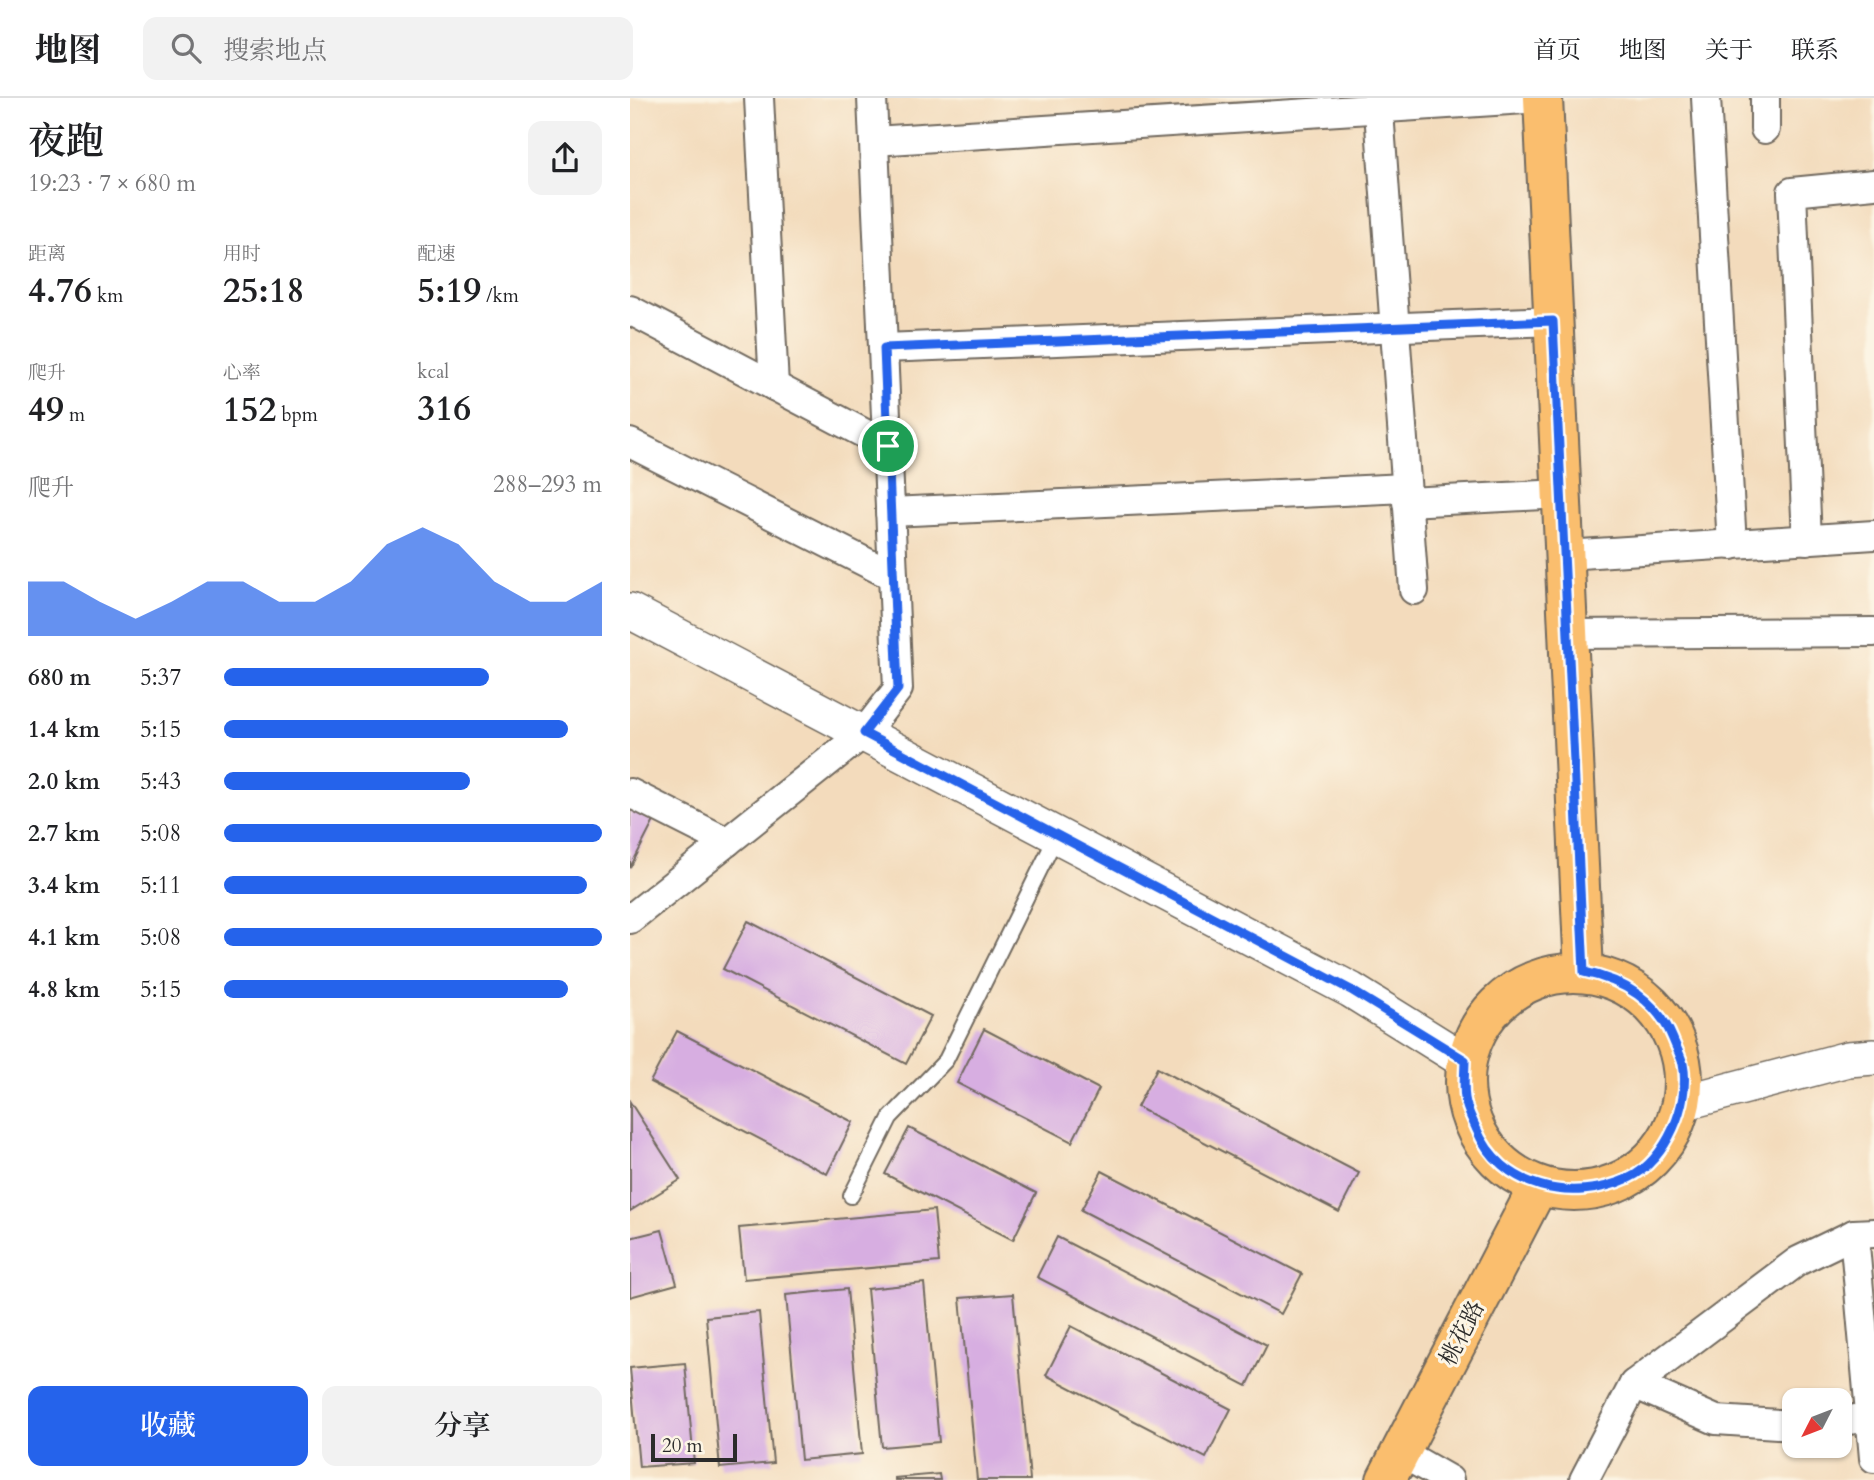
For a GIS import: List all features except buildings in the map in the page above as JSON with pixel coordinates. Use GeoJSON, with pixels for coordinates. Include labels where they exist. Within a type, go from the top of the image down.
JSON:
{"type":"FeatureCollection","features":[{"type":"Feature","properties":{"kind":"main road"},"geometry":{"type":"LineString","coordinates":[[1543,98],[1584,972]]}},
{"type":"Feature","properties":{"kind":"main road"},"geometry":{"type":"LineString","coordinates":[[1584,972],[1606,976],[1641,994],[1667,1023],[1683,1065],[1682,1103],[1660,1153],[1630,1178],[1575,1193],[1538,1186],[1511,1173],[1483,1145],[1465,1099],[1465,1060],[1478,1026],[1503,997],[1546,975],[1584,972]]}},
{"type":"Feature","properties":{"kind":"main road","name":"桃花路"},"geometry":{"type":"LineString","coordinates":[[1393,1466],[1538,1186]]}},
{"type":"Feature","properties":{"kind":"street"},"geometry":{"type":"LineString","coordinates":[[759,98],[774,386]]}},
{"type":"Feature","properties":{"kind":"street"},"geometry":{"type":"LineString","coordinates":[[632,915],[864,733],[898,689],[872,98]]}},
{"type":"Feature","properties":{"kind":"street"},"geometry":{"type":"LineString","coordinates":[[874,141],[1378,104],[1543,98]]}},
{"type":"Feature","properties":{"kind":"street"},"geometry":{"type":"LineString","coordinates":[[1706,98],[1732,545]]}},
{"type":"Feature","properties":{"kind":"street"},"geometry":{"type":"LineString","coordinates":[[1765,98],[1765,129]]}},
{"type":"Feature","properties":{"kind":"street"},"geometry":{"type":"LineString","coordinates":[[1378,104],[1414,590]]}},
{"type":"Feature","properties":{"kind":"street"},"geometry":{"type":"LineString","coordinates":[[1807,540],[1791,192],[1874,184]]}},
{"type":"Feature","properties":{"kind":"street"},"geometry":{"type":"LineString","coordinates":[[630,310],[888,446]]}},
{"type":"Feature","properties":{"kind":"street"},"geometry":{"type":"LineString","coordinates":[[884,348],[1553,321]]}},
{"type":"Feature","properties":{"kind":"street"},"geometry":{"type":"LineString","coordinates":[[630,443],[893,576]]}},
{"type":"Feature","properties":{"kind":"street"},"geometry":{"type":"LineString","coordinates":[[890,512],[1406,495],[1562,494]]}},
{"type":"Feature","properties":{"kind":"street"},"geometry":{"type":"LineString","coordinates":[[1565,555],[1874,535]]}},
{"type":"Feature","properties":{"kind":"street"},"geometry":{"type":"LineString","coordinates":[[630,611],[1351,990],[1465,1060]]}},
{"type":"Feature","properties":{"kind":"street"},"geometry":{"type":"LineString","coordinates":[[1568,634],[1874,632]]}},
{"type":"Feature","properties":{"kind":"street"},"geometry":{"type":"LineString","coordinates":[[630,793],[727,842]]}},
{"type":"Feature","properties":{"kind":"street"},"geometry":{"type":"LineString","coordinates":[[1682,1103],[1848,1059],[1874,1057]]}},
{"type":"Feature","properties":{"kind":"street"},"geometry":{"type":"LineString","coordinates":[[1584,1480],[1634,1384],[1798,1261],[1864,1234],[1874,1458]]}},
{"type":"Feature","properties":{"kind":"street"},"geometry":{"type":"LineString","coordinates":[[1634,1384],[1716,1420],[1782,1424]]}},
{"type":"Feature","properties":{"kind":"street"},"geometry":{"type":"LineString","coordinates":[[1852,1420],[1872,1418]]}},
{"type":"Feature","properties":{"kind":"street"},"geometry":{"type":"LineString","coordinates":[[1393,1466],[1450,1480]]}},
{"type":"Feature","properties":{"kind":"lane"},"geometry":{"type":"LineString","coordinates":[[851,1196],[890,1118],[946,1060],[1057,835]]}},
{"type":"Feature","properties":{"kind":"route"},"geometry":{"type":"LineString","coordinates":[[1553,321],[1584,972],[1606,976],[1641,994],[1667,1023],[1683,1065],[1682,1103],[1660,1153],[1630,1178],[1575,1193],[1538,1186],[1511,1173],[1483,1145],[1465,1099],[1465,1060],[1351,990],[864,733],[898,689],[888,446],[884,348],[1553,321]]}}]}
